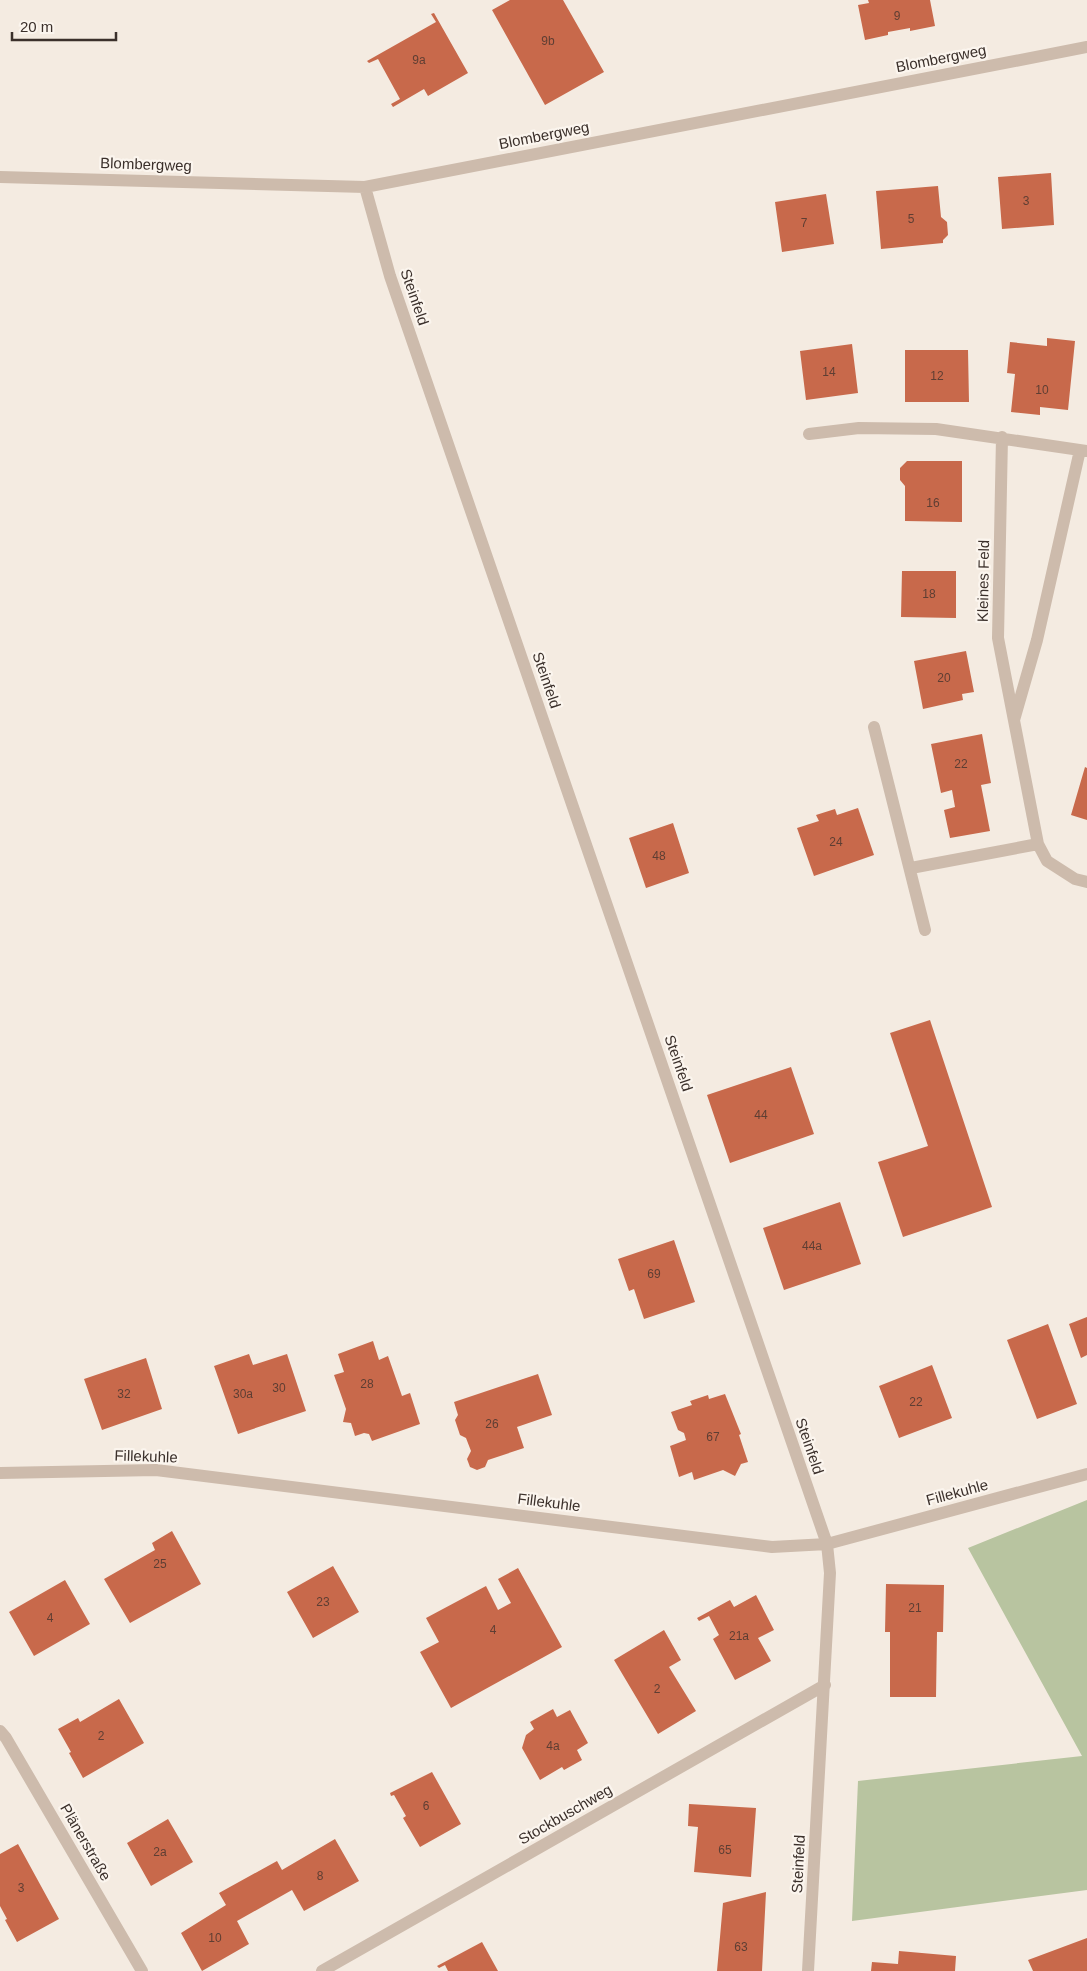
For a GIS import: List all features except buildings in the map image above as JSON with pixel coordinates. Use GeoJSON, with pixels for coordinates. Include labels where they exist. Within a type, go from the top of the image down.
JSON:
{"type":"FeatureCollection","features":[{"type":"Feature","properties":{"kind":"street","name":"Blombergweg"},"geometry":{"type":"LineString","coordinates":[[0,177],[365,187],[1087,46]]}},
{"type":"Feature","properties":{"kind":"street","name":"Steinfeld"},"geometry":{"type":"LineString","coordinates":[[365,187],[397,295],[827,1544],[830,1573],[808,1971]]}},
{"type":"Feature","properties":{"kind":"street","name":"Kleines Feld"},"geometry":{"type":"LineString","coordinates":[[809,434],[859,428],[936,429],[1083,450],[1037,640],[1014,723]]}},
{"type":"Feature","properties":{"kind":"street","name":"Kleines Feld"},"geometry":{"type":"LineString","coordinates":[[1002,438],[998,638],[1014,723],[1038,844],[1048,861],[1076,879],[1087,882]]}},
{"type":"Feature","properties":{"kind":"street"},"geometry":{"type":"LineString","coordinates":[[874,727],[911,868],[925,930]]}},
{"type":"Feature","properties":{"kind":"street"},"geometry":{"type":"LineString","coordinates":[[911,868],[1038,844]]}},
{"type":"Feature","properties":{"kind":"street","name":"Fillekuhle"},"geometry":{"type":"LineString","coordinates":[[0,1473],[156,1470],[772,1547],[827,1544],[1087,1474]]}},
{"type":"Feature","properties":{"kind":"street","name":"Stockbuschweg"},"geometry":{"type":"LineString","coordinates":[[322,1971],[825,1685]]}},
{"type":"Feature","properties":{"kind":"street","name":"Plänerstraße"},"geometry":{"type":"LineString","coordinates":[[0,1731],[6,1738],[142,1971]]}},
{"type":"Feature","properties":{"kind":"green space"},"geometry":{"type":"Polygon","coordinates":[[[1087,1500],[1087,1890],[852,1921],[858,1781],[1082,1756],[968,1548],[1087,1500]]]}}]}
